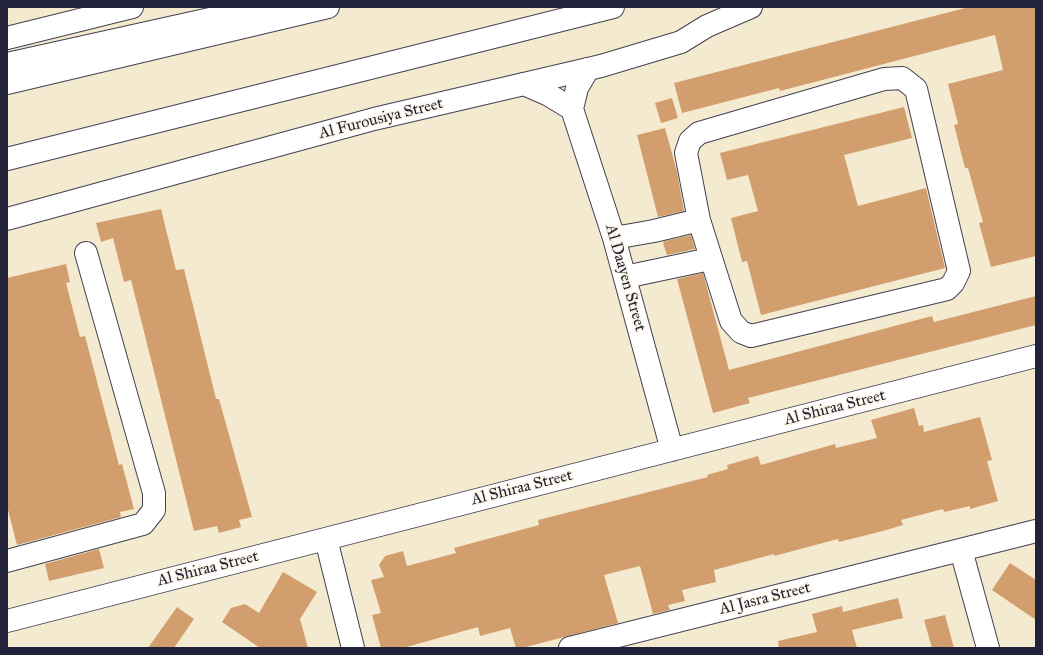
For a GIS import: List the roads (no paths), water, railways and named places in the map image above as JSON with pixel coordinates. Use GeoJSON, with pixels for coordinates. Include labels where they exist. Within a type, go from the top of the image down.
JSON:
{"type":"FeatureCollection","features":[{"type":"Feature","properties":{"kind":"main road"},"geometry":{"type":"LineString","coordinates":[[7,38],[132,7]]}},
{"type":"Feature","properties":{"kind":"main road"},"geometry":{"type":"LineString","coordinates":[[7,64],[236,13],[327,7]]}},
{"type":"Feature","properties":{"kind":"main road"},"geometry":{"type":"LineString","coordinates":[[7,83],[327,7]]}},
{"type":"Feature","properties":{"kind":"main road"},"geometry":{"type":"LineString","coordinates":[[7,159],[613,7]]}},
{"type":"Feature","properties":{"kind":"main road","name":"Al Furousiya Street"},"geometry":{"type":"LineString","coordinates":[[7,219],[374,119],[588,69],[681,42],[707,26],[751,7]]}},
{"type":"Feature","properties":{"kind":"main road"},"geometry":{"type":"LineString","coordinates":[[524,84],[549,95],[572,109],[577,88],[588,69]]}},
{"type":"Feature","properties":{"kind":"main road"},"geometry":{"type":"LineString","coordinates":[[902,78],[916,89],[959,271],[953,284],[946,289],[751,336],[741,332],[731,321],[710,259],[699,220],[686,152],[690,141],[699,133],[884,79],[902,78]]}},
{"type":"Feature","properties":{"kind":"main road","name":"Al Daayen Street"},"geometry":{"type":"LineString","coordinates":[[572,109],[614,238],[672,450]]}},
{"type":"Feature","properties":{"kind":"main road"},"geometry":{"type":"LineString","coordinates":[[614,238],[654,231],[699,220]]}},
{"type":"Feature","properties":{"kind":"main road"},"geometry":{"type":"LineString","coordinates":[[7,561],[143,524],[154,510],[154,493],[86,253]]}},
{"type":"Feature","properties":{"kind":"main road"},"geometry":{"type":"LineString","coordinates":[[625,277],[710,259]]}},
{"type":"Feature","properties":{"kind":"main road","name":"Al Shiraa Street"},"geometry":{"type":"LineString","coordinates":[[7,621],[1036,356]]}},
{"type":"Feature","properties":{"kind":"main road","name":"Al Jasra Street"},"geometry":{"type":"LineString","coordinates":[[570,648],[1036,531]]}},
{"type":"Feature","properties":{"kind":"main road"},"geometry":{"type":"LineString","coordinates":[[326,539],[353,648]]}},
{"type":"Feature","properties":{"kind":"main road"},"geometry":{"type":"LineString","coordinates":[[961,550],[988,648]]}}]}
